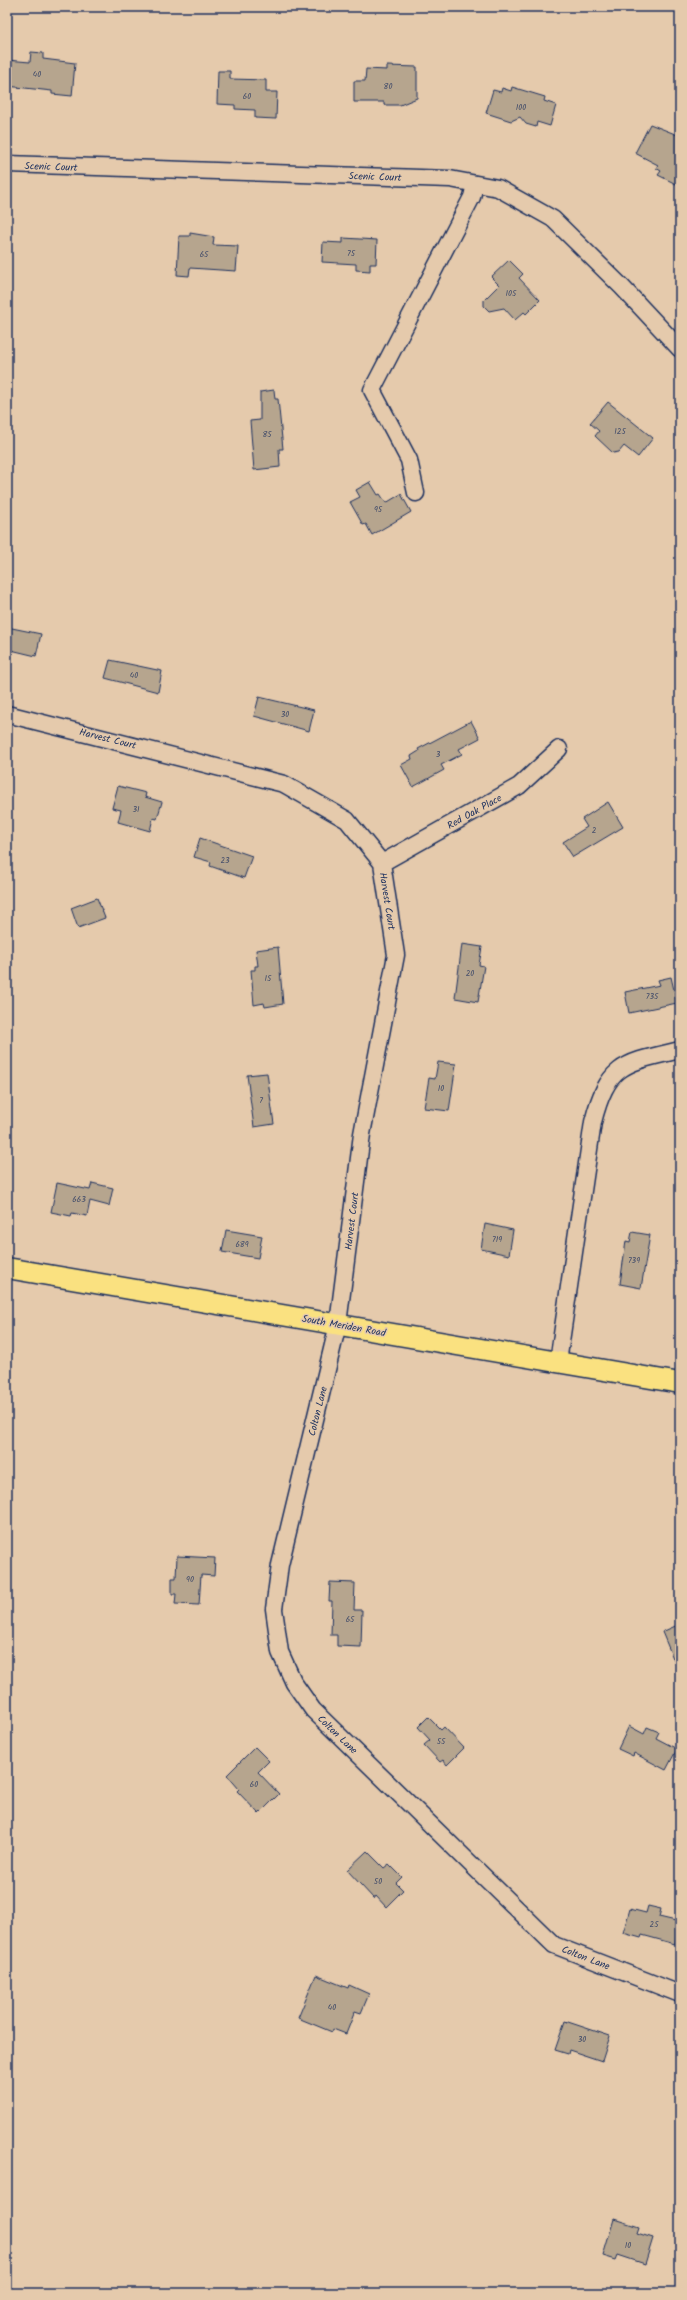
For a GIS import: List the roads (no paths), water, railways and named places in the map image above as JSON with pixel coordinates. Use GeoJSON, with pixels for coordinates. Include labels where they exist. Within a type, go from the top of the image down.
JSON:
{"type":"FeatureCollection","features":[{"type":"Feature","properties":{"kind":"main road","name":"South Meriden Road"},"geometry":{"type":"LineString","coordinates":[[7,1268],[680,1383]]}},
{"type":"Feature","properties":{"kind":"street","name":"Scenic Court"},"geometry":{"type":"LineString","coordinates":[[7,164],[450,179],[498,188],[553,219],[622,286],[680,349]]}},
{"type":"Feature","properties":{"kind":"street"},"geometry":{"type":"LineString","coordinates":[[416,493],[409,460],[372,390],[472,197],[475,184]]}},
{"type":"Feature","properties":{"kind":"street","name":"Harvest Court"},"geometry":{"type":"LineString","coordinates":[[7,714],[284,784],[347,820],[382,863],[396,955],[362,1134],[338,1324]]}},
{"type":"Feature","properties":{"kind":"street","name":"Red Oak Place"},"geometry":{"type":"LineString","coordinates":[[382,863],[519,786],[560,748]]}},
{"type":"Feature","properties":{"kind":"street"},"geometry":{"type":"LineString","coordinates":[[558,1362],[593,1122],[599,1097],[608,1081],[621,1067],[637,1060],[680,1050]]}},
{"type":"Feature","properties":{"kind":"street","name":"Colton Lane"},"geometry":{"type":"LineString","coordinates":[[338,1324],[280,1565],[275,1602],[280,1652],[294,1683],[314,1710],[554,1945],[680,1994]]}}]}
